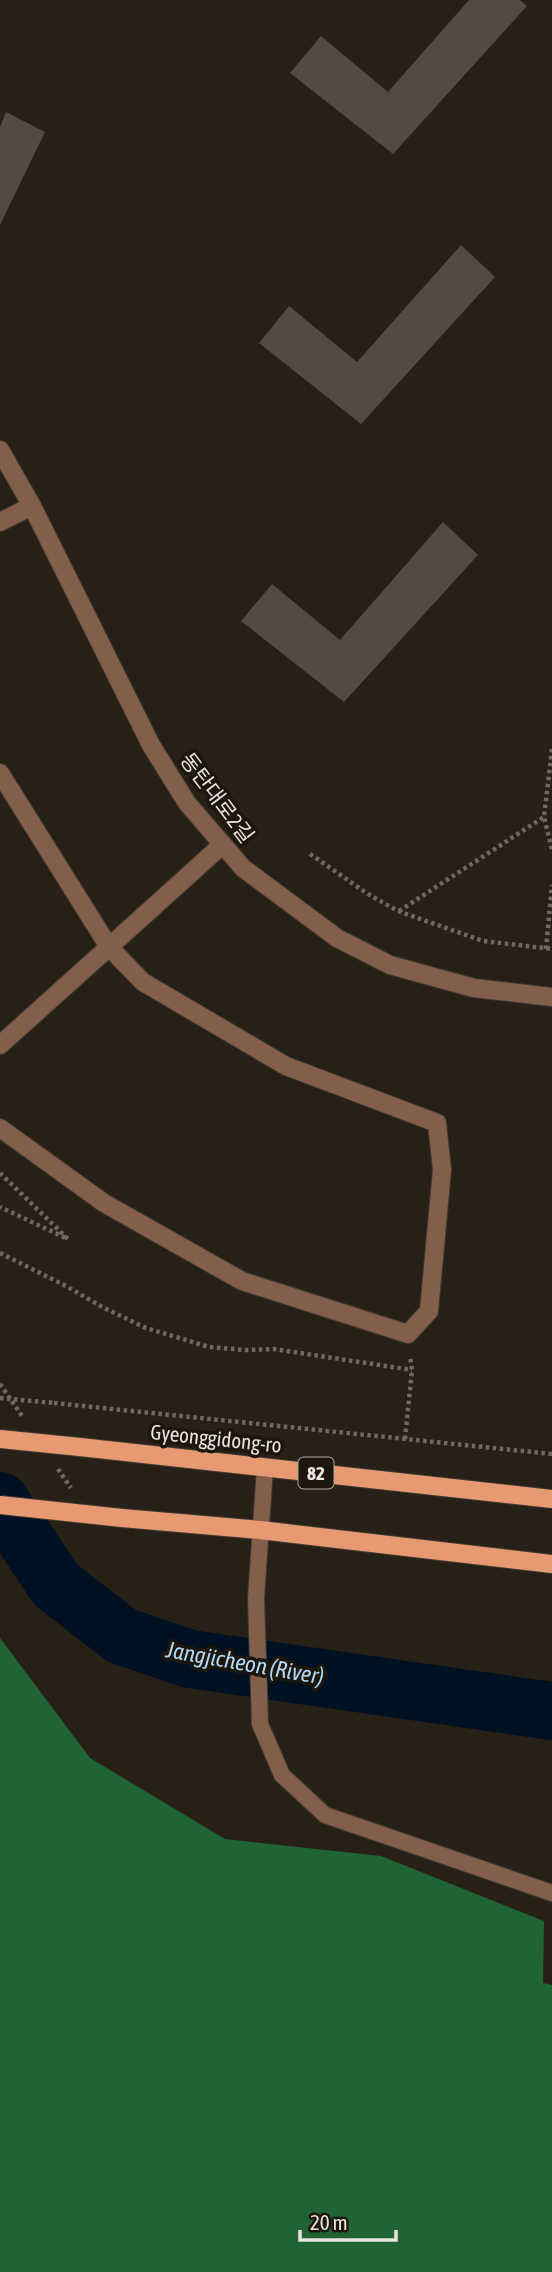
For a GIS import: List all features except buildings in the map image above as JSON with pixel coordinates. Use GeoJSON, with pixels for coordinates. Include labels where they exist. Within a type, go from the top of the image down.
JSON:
{"type":"FeatureCollection","features":[{"type":"Feature","properties":{"kind":"main road","name":"Gyeonggidong-ro"},"geometry":{"type":"LineString","coordinates":[[0,1439],[552,1499]]}},
{"type":"Feature","properties":{"kind":"main road"},"geometry":{"type":"LineString","coordinates":[[0,1505],[260,1530],[552,1564]]}},
{"type":"Feature","properties":{"kind":"street","name":"동탄대로2길"},"geometry":{"type":"LineString","coordinates":[[0,450],[32,506],[151,745],[187,803],[243,868],[337,938],[390,965],[474,988],[552,997]]}},
{"type":"Feature","properties":{"kind":"street"},"geometry":{"type":"LineString","coordinates":[[0,522],[32,506]]}},
{"type":"Feature","properties":{"kind":"street"},"geometry":{"type":"LineString","coordinates":[[0,1128],[104,1203],[242,1281],[408,1334],[429,1311],[442,1170],[437,1123],[286,1066],[143,982],[109,947],[3,784]]}},
{"type":"Feature","properties":{"kind":"street"},"geometry":{"type":"LineString","coordinates":[[0,1045],[222,845]]}},
{"type":"Feature","properties":{"kind":"lane"},"geometry":{"type":"LineString","coordinates":[[265,1468],[257,1598],[260,1724],[282,1776],[325,1815],[552,1893]]}},
{"type":"Feature","properties":{"kind":"path"},"geometry":{"type":"LineString","coordinates":[[552,749],[544,817],[552,849]]}},
{"type":"Feature","properties":{"kind":"path"},"geometry":{"type":"LineString","coordinates":[[398,911],[544,817]]}},
{"type":"Feature","properties":{"kind":"path"},"geometry":{"type":"LineString","coordinates":[[310,854],[398,911],[483,941],[549,949],[552,885]]}},
{"type":"Feature","properties":{"kind":"path"},"geometry":{"type":"LineString","coordinates":[[0,1173],[68,1239],[0,1207]]}},
{"type":"Feature","properties":{"kind":"path"},"geometry":{"type":"LineString","coordinates":[[0,1253],[146,1328],[209,1347],[274,1349],[412,1370],[405,1439]]}},
{"type":"Feature","properties":{"kind":"path"},"geometry":{"type":"LineString","coordinates":[[0,1398],[552,1454]]}},
{"type":"Feature","properties":{"kind":"green space"},"geometry":{"type":"Polygon","coordinates":[[[0,1638],[90,1758],[225,1839],[381,1856],[544,1921],[543,1983],[552,1985],[552,2272],[0,2272],[0,1638]]]}},
{"type":"Feature","properties":{"kind":"waterway","name":"Jangjicheon (River)"},"geometry":{"type":"LineString","coordinates":[[0,1501],[56,1585],[122,1636],[190,1659],[552,1711]]}}]}
